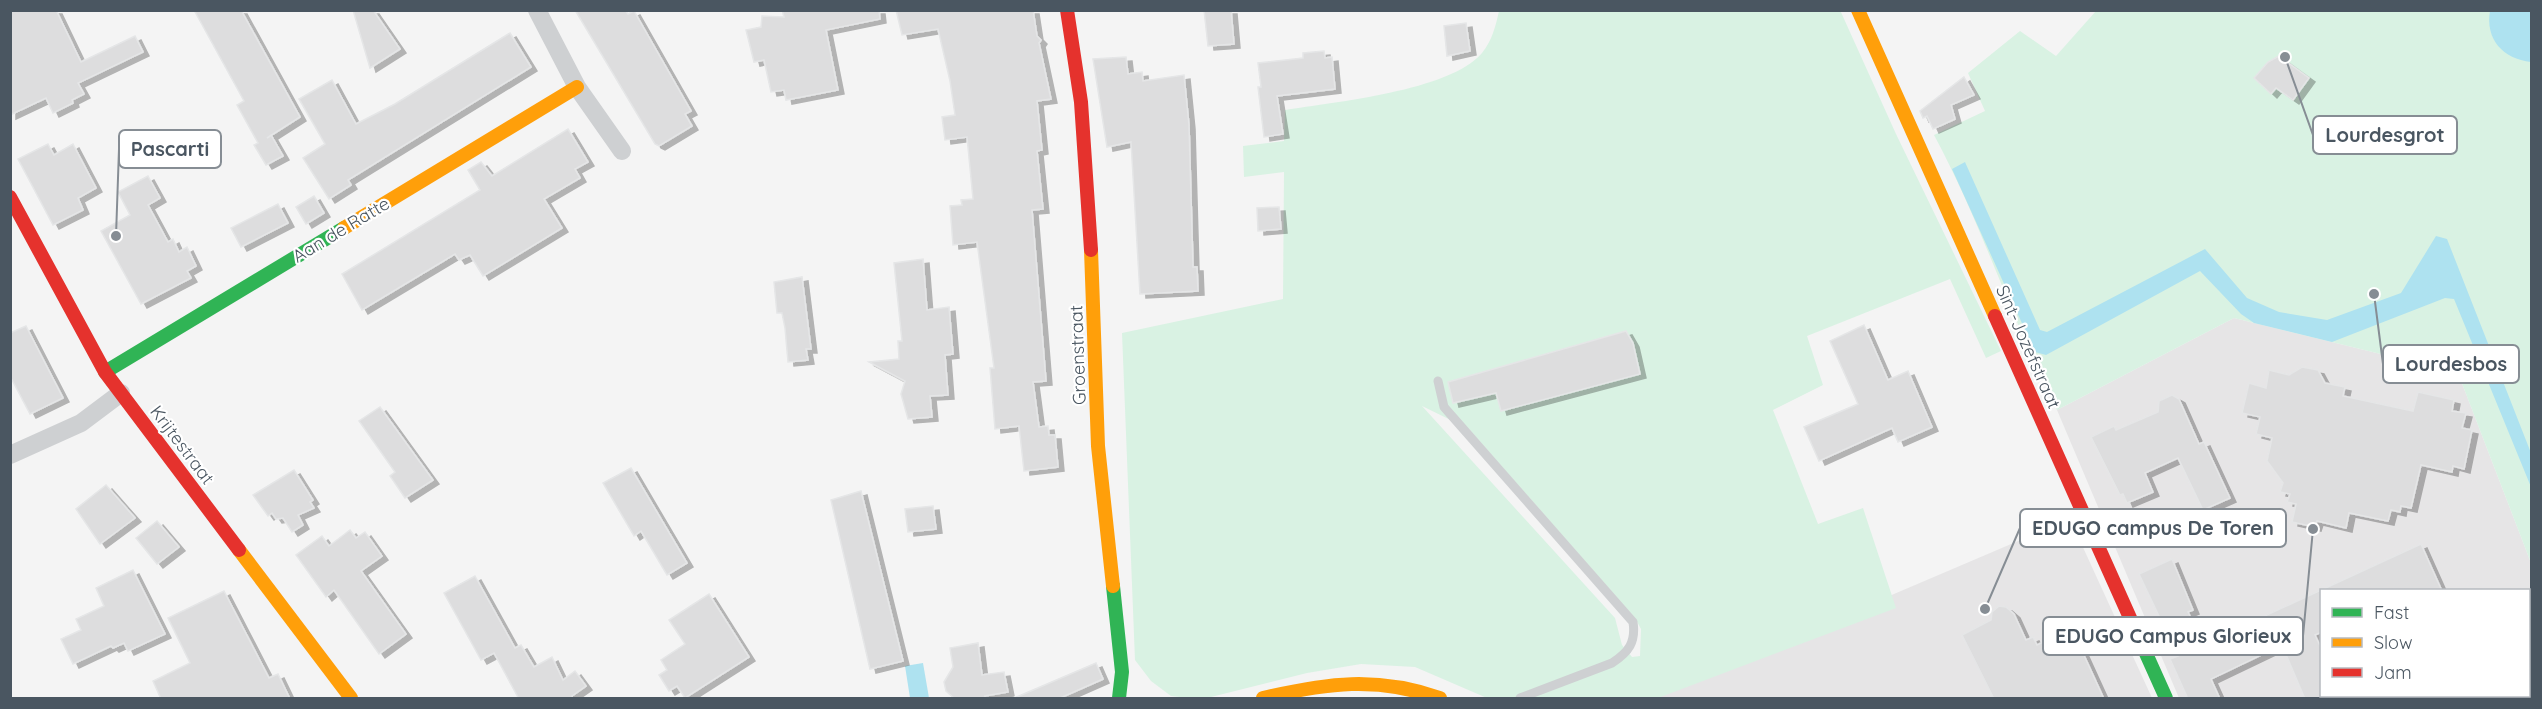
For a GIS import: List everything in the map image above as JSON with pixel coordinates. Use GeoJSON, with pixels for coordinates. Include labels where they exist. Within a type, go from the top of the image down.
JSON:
{"type":"FeatureCollection","features":[{"type":"Feature","properties":{"kind":"street"},"geometry":{"type":"LineString","coordinates":[[537,10],[578,87],[622,151]]}},
{"type":"Feature","properties":{"kind":"street","name":"Groenstraat"},"geometry":{"type":"LineString","coordinates":[[1067,10],[1081,102],[1089,195],[1098,446],[1122,672],[1119,699]]}},
{"type":"Feature","properties":{"kind":"street","name":"Sint-Jozefstraat"},"geometry":{"type":"LineString","coordinates":[[1858,10],[2166,699]]}},
{"type":"Feature","properties":{"kind":"street","name":"Aan de Ratte"},"geometry":{"type":"LineString","coordinates":[[105,372],[578,87]]}},
{"type":"Feature","properties":{"kind":"street","name":"Krijtestraat"},"geometry":{"type":"LineString","coordinates":[[10,197],[105,372],[351,699]]}},
{"type":"Feature","properties":{"kind":"street"},"geometry":{"type":"LineString","coordinates":[[10,455],[81,423],[121,393]]}},
{"type":"Feature","properties":{"kind":"street"},"geometry":{"type":"LineString","coordinates":[[1263,699],[1310,686],[1349,682],[1383,682],[1418,690],[1440,699]]}},
{"type":"Feature","properties":{"kind":"lane"},"geometry":{"type":"LineString","coordinates":[[1438,381],[1444,407],[1633,622],[1635,634],[1632,645],[1625,654],[1612,663],[1520,699]]}},
{"type":"Feature","properties":{"kind":"shaded area"},"geometry":{"type":"Polygon","coordinates":[[[2234,318],[2458,373],[2531,563],[2531,698],[2179,698],[2057,410],[2234,318]]]}},
{"type":"Feature","properties":{"kind":"shaded area"},"geometry":{"type":"Polygon","coordinates":[[[2070,519],[2152,698],[1650,698],[2070,519]]]}},
{"type":"Feature","properties":{"kind":"green space"},"geometry":{"type":"Polygon","coordinates":[[[1840,10],[1896,134],[2001,351],[1986,358],[1950,279],[1807,336],[1823,385],[1773,410],[1818,524],[1863,508],[1896,608],[1658,698],[1487,698],[1415,667],[1361,664],[1307,673],[1207,698],[1171,696],[1151,681],[1135,660],[1122,333],[1283,299],[1284,172],[1244,177],[1243,146],[1284,141],[1285,110],[1419,86],[1445,77],[1466,66],[1482,53],[1488,43],[1499,11],[1840,10]],[[1422,406],[1615,618],[1622,645],[1632,657],[1640,656],[1641,629],[1635,618],[1469,429],[1422,406]]]}},
{"type":"Feature","properties":{"kind":"green space"},"geometry":{"type":"Polygon","coordinates":[[[2096,11],[2531,11],[2531,563],[2458,373],[2234,318],[2057,410],[1967,203],[1934,135],[1985,111],[1968,73],[2020,31],[2056,56],[2096,11]]]}},
{"type":"Feature","properties":{"kind":"water"},"geometry":{"type":"Polygon","coordinates":[[[2490,11],[2531,11],[2531,62],[2512,57],[2498,46],[2490,30],[2490,11]]]}},
{"type":"Feature","properties":{"kind":"water"},"geometry":{"type":"Polygon","coordinates":[[[1965,162],[2040,330],[2047,332],[2205,249],[2247,298],[2279,312],[2327,320],[2401,293],[2436,236],[2447,239],[2531,453],[2531,487],[2454,299],[2445,298],[2332,342],[2254,323],[2241,314],[2200,271],[2046,355],[2035,352],[1952,169],[1965,162]]]}},
{"type":"Feature","properties":{"kind":"water"},"geometry":{"type":"Polygon","coordinates":[[[923,663],[929,698],[910,698],[905,666],[923,663]]]}},
{"type":"Feature","properties":{"kind":"building"},"geometry":{"type":"Polygon","coordinates":[[[10,10],[56,10],[81,62],[135,36],[143,52],[78,83],[84,94],[72,100],[73,103],[53,113],[46,98],[10,115],[10,10]]]}},
{"type":"Feature","properties":{"kind":"building"},"geometry":{"type":"Polygon","coordinates":[[[194,10],[241,10],[300,117],[271,135],[283,156],[266,165],[254,145],[258,143],[237,105],[244,101],[194,10]]]}},
{"type":"Feature","properties":{"kind":"building"},"geometry":{"type":"Polygon","coordinates":[[[353,10],[373,10],[400,49],[370,68],[353,10]]]}},
{"type":"Feature","properties":{"kind":"building"},"geometry":{"type":"Polygon","coordinates":[[[575,10],[625,10],[628,14],[634,11],[691,111],[685,114],[692,126],[659,146],[655,144],[575,10]]]}},
{"type":"Feature","properties":{"kind":"building"},"geometry":{"type":"Polygon","coordinates":[[[782,10],[879,10],[880,19],[826,30],[838,90],[786,100],[784,90],[771,92],[764,60],[754,62],[746,30],[761,27],[762,16],[784,17],[782,10]]]}},
{"type":"Feature","properties":{"kind":"building"},"geometry":{"type":"Polygon","coordinates":[[[896,10],[1033,10],[1037,36],[1041,40],[1039,43],[1051,99],[1037,101],[1042,150],[1037,151],[1043,209],[1032,210],[1046,381],[1033,382],[1039,427],[1048,426],[1049,435],[1055,435],[1058,467],[1024,471],[1019,426],[995,429],[990,368],[994,368],[977,242],[953,245],[950,206],[962,205],[961,200],[973,199],[967,137],[945,140],[942,117],[955,115],[938,29],[902,35],[896,10]]]}},
{"type":"Feature","properties":{"kind":"building"},"geometry":{"type":"Polygon","coordinates":[[[1204,10],[1231,10],[1234,44],[1208,46],[1204,10]]]}},
{"type":"Feature","properties":{"kind":"building"},"geometry":{"type":"Polygon","coordinates":[[[1466,23],[1470,51],[1447,56],[1444,26],[1466,23]]]}},
{"type":"Feature","properties":{"kind":"building"},"geometry":{"type":"Polygon","coordinates":[[[510,33],[531,67],[348,180],[351,185],[329,199],[303,158],[325,144],[299,99],[332,80],[356,124],[395,104],[510,33]]]}},
{"type":"Feature","properties":{"kind":"building"},"geometry":{"type":"Polygon","coordinates":[[[1324,51],[1325,58],[1332,57],[1335,89],[1277,96],[1283,134],[1264,137],[1258,87],[1261,87],[1258,63],[1303,58],[1303,53],[1324,51]]]}},
{"type":"Feature","properties":{"kind":"building"},"geometry":{"type":"Polygon","coordinates":[[[2279,56],[2309,78],[2293,100],[2276,88],[2271,94],[2254,78],[2268,62],[2279,56]]]}},
{"type":"Feature","properties":{"kind":"building"},"geometry":{"type":"Polygon","coordinates":[[[1126,57],[1128,74],[1142,72],[1143,81],[1184,75],[1189,125],[1193,267],[1197,267],[1198,291],[1140,294],[1131,142],[1107,147],[1093,59],[1126,57]]]}},
{"type":"Feature","properties":{"kind":"building"},"geometry":{"type":"Polygon","coordinates":[[[1964,77],[1974,95],[1951,105],[1955,119],[1933,129],[1927,116],[1923,118],[1920,111],[1964,77]]]}},
{"type":"Feature","properties":{"kind":"building"},"geometry":{"type":"Polygon","coordinates":[[[568,129],[588,162],[575,169],[580,178],[544,199],[562,228],[483,276],[470,255],[459,260],[455,254],[362,310],[342,274],[480,190],[468,170],[481,162],[492,176],[568,129]]]}},
{"type":"Feature","properties":{"kind":"building"},"geometry":{"type":"Polygon","coordinates":[[[48,144],[54,155],[73,144],[96,188],[78,198],[83,210],[53,225],[18,159],[48,144]]]}},
{"type":"Feature","properties":{"kind":"building"},"geometry":{"type":"Polygon","coordinates":[[[148,176],[160,198],[148,205],[168,242],[173,239],[179,252],[187,247],[196,266],[187,271],[191,278],[141,304],[101,231],[130,215],[118,192],[148,176]]]}},
{"type":"Feature","properties":{"kind":"building"},"geometry":{"type":"Polygon","coordinates":[[[314,196],[324,213],[306,224],[296,207],[314,196]]]}},
{"type":"Feature","properties":{"kind":"building"},"geometry":{"type":"Polygon","coordinates":[[[278,204],[288,223],[241,247],[231,228],[278,204]]]}},
{"type":"Feature","properties":{"kind":"building"},"geometry":{"type":"Polygon","coordinates":[[[1279,207],[1281,229],[1258,231],[1257,208],[1279,207]]]}},
{"type":"Feature","properties":{"kind":"building"},"geometry":{"type":"Polygon","coordinates":[[[923,259],[927,310],[949,307],[953,354],[945,355],[948,395],[930,396],[932,417],[908,419],[901,394],[905,381],[869,362],[899,359],[898,341],[902,341],[894,263],[923,259]]]}},
{"type":"Feature","properties":{"kind":"building"},"geometry":{"type":"Polygon","coordinates":[[[802,277],[811,349],[806,349],[808,360],[788,362],[785,328],[782,313],[777,313],[774,282],[802,277]]]}},
{"type":"Feature","properties":{"kind":"building"},"geometry":{"type":"Polygon","coordinates":[[[1864,325],[1888,380],[1908,371],[1932,427],[1898,442],[1892,428],[1819,461],[1804,427],[1858,404],[1830,341],[1864,325]]]}},
{"type":"Feature","properties":{"kind":"building"},"geometry":{"type":"Polygon","coordinates":[[[26,326],[63,398],[30,414],[10,376],[10,333],[26,326]]]}},
{"type":"Feature","properties":{"kind":"building"},"geometry":{"type":"Polygon","coordinates":[[[1626,331],[1633,343],[1640,374],[1501,411],[1496,393],[1453,403],[1448,382],[1626,331]]]}},
{"type":"Feature","properties":{"kind":"building"},"geometry":{"type":"Polygon","coordinates":[[[2302,367],[2318,370],[2325,383],[2345,387],[2343,396],[2413,411],[2418,392],[2454,400],[2452,411],[2466,413],[2462,428],[2472,430],[2464,469],[2453,466],[2452,472],[2421,465],[2411,508],[2401,506],[2400,512],[2391,510],[2388,521],[2349,513],[2346,528],[2317,521],[2315,527],[2292,522],[2296,504],[2287,502],[2290,494],[2280,492],[2283,483],[2267,461],[2272,438],[2256,434],[2260,417],[2242,413],[2249,383],[2266,388],[2269,370],[2289,375],[2302,367]]]}},
{"type":"Feature","properties":{"kind":"building"},"geometry":{"type":"Polygon","coordinates":[[[2172,395],[2179,399],[2199,444],[2204,442],[2230,498],[2203,510],[2178,458],[2145,473],[2153,492],[2127,503],[2123,494],[2120,495],[2091,437],[2114,426],[2116,430],[2158,412],[2159,401],[2172,395]]]}},
{"type":"Feature","properties":{"kind":"building"},"geometry":{"type":"Polygon","coordinates":[[[380,407],[433,480],[405,498],[390,476],[395,472],[359,421],[380,407]]]}},
{"type":"Feature","properties":{"kind":"building"},"geometry":{"type":"Polygon","coordinates":[[[631,468],[687,563],[667,575],[641,531],[634,536],[603,483],[631,468]]]}},
{"type":"Feature","properties":{"kind":"building"},"geometry":{"type":"Polygon","coordinates":[[[294,470],[313,500],[310,502],[314,508],[298,515],[303,525],[292,532],[283,518],[276,519],[272,513],[268,516],[253,495],[294,470]]]}},
{"type":"Feature","properties":{"kind":"building"},"geometry":{"type":"Polygon","coordinates":[[[106,485],[135,518],[100,544],[76,509],[106,485]]]}},
{"type":"Feature","properties":{"kind":"building"},"geometry":{"type":"Polygon","coordinates":[[[861,491],[903,661],[870,669],[831,500],[861,491]]]}},
{"type":"Feature","properties":{"kind":"building"},"geometry":{"type":"Polygon","coordinates":[[[933,506],[936,529],[908,532],[905,509],[933,506]]]}},
{"type":"Feature","properties":{"kind":"building"},"geometry":{"type":"Polygon","coordinates":[[[157,521],[179,547],[157,564],[136,538],[157,521]]]}},
{"type":"Feature","properties":{"kind":"building"},"geometry":{"type":"Polygon","coordinates":[[[350,530],[356,538],[365,532],[382,556],[361,571],[406,634],[379,654],[334,590],[326,597],[296,555],[322,536],[329,546],[350,530]]]}},
{"type":"Feature","properties":{"kind":"building"},"geometry":{"type":"Polygon","coordinates":[[[2421,544],[2441,589],[2323,589],[2421,544]]]}},
{"type":"Feature","properties":{"kind":"building"},"geometry":{"type":"Polygon","coordinates":[[[2172,559],[2193,610],[2188,612],[2204,644],[2320,591],[2320,633],[2315,635],[2320,646],[2320,697],[2322,699],[2305,699],[2282,645],[2211,679],[2220,699],[2188,699],[2170,659],[2178,656],[2139,574],[2172,559]]]}},
{"type":"Feature","properties":{"kind":"building"},"geometry":{"type":"Polygon","coordinates":[[[133,570],[165,634],[128,651],[124,643],[113,648],[111,646],[73,664],[61,639],[81,630],[76,619],[104,606],[96,588],[133,570]]]}},
{"type":"Feature","properties":{"kind":"building"},"geometry":{"type":"Polygon","coordinates":[[[475,576],[515,648],[521,645],[534,667],[552,657],[563,680],[575,671],[586,686],[572,696],[573,699],[519,699],[494,653],[481,660],[444,593],[475,576]]]}},
{"type":"Feature","properties":{"kind":"building"},"geometry":{"type":"Polygon","coordinates":[[[224,591],[269,678],[278,674],[290,699],[161,699],[153,681],[190,663],[168,618],[224,591]]]}},
{"type":"Feature","properties":{"kind":"building"},"geometry":{"type":"Polygon","coordinates":[[[709,594],[749,657],[685,698],[677,686],[669,691],[659,675],[667,670],[661,660],[685,644],[669,620],[709,594]]]}},
{"type":"Feature","properties":{"kind":"building"},"geometry":{"type":"Polygon","coordinates":[[[1999,606],[2006,607],[2014,614],[2026,640],[2033,637],[2037,645],[2072,629],[2104,699],[1994,699],[1962,635],[1991,620],[1992,612],[1999,606]]]}},
{"type":"Feature","properties":{"kind":"building"},"geometry":{"type":"Polygon","coordinates":[[[978,643],[982,675],[1004,672],[1008,692],[985,696],[985,699],[955,699],[946,691],[944,682],[953,667],[950,648],[978,643]]]}},
{"type":"Feature","properties":{"kind":"building"},"geometry":{"type":"Polygon","coordinates":[[[1096,663],[1103,679],[1058,699],[1012,699],[1096,663]]]}},
{"type":"Feature","properties":{"kind":"traffic: fast"},"geometry":{"type":"LineString","coordinates":[[105,372],[344,228]]}},
{"type":"Feature","properties":{"kind":"traffic: fast"},"geometry":{"type":"LineString","coordinates":[[1113,586],[1122,672],[1119,698]]}},
{"type":"Feature","properties":{"kind":"traffic: fast"},"geometry":{"type":"LineString","coordinates":[[2135,629],[2166,698]]}},
{"type":"Feature","properties":{"kind":"traffic: slow"},"geometry":{"type":"LineString","coordinates":[[1858,10],[1995,316]]}},
{"type":"Feature","properties":{"kind":"traffic: slow"},"geometry":{"type":"LineString","coordinates":[[344,228],[577,87]]}},
{"type":"Feature","properties":{"kind":"traffic: slow"},"geometry":{"type":"LineString","coordinates":[[1091,250],[1098,446],[1113,586]]}},
{"type":"Feature","properties":{"kind":"traffic: slow"},"geometry":{"type":"LineString","coordinates":[[239,550],[351,698]]}},
{"type":"Feature","properties":{"kind":"traffic: slow"},"geometry":{"type":"LineString","coordinates":[[1263,698],[1352,684],[1394,687],[1440,698]]}},
{"type":"Feature","properties":{"kind":"traffic: jam"},"geometry":{"type":"LineString","coordinates":[[1067,10],[1081,102],[1091,250]]}},
{"type":"Feature","properties":{"kind":"traffic: jam"},"geometry":{"type":"LineString","coordinates":[[10,197],[105,372],[239,550]]}},
{"type":"Feature","properties":{"kind":"traffic: jam"},"geometry":{"type":"LineString","coordinates":[[1995,316],[2135,629]]}},
{"type":"Feature","properties":{"kind":"place","name":"Lourdesgrot"},"geometry":{"type":"Point","coordinates":[2285,57]}},
{"type":"Feature","properties":{"kind":"place","name":"Pascarti"},"geometry":{"type":"Point","coordinates":[116,236]}},
{"type":"Feature","properties":{"kind":"place","name":"Lourdesbos"},"geometry":{"type":"Point","coordinates":[2374,294]}},
{"type":"Feature","properties":{"kind":"place","name":"EDUGO Campus Glorieux"},"geometry":{"type":"Point","coordinates":[2313,529]}},
{"type":"Feature","properties":{"kind":"place","name":"EDUGO campus De Toren"},"geometry":{"type":"Point","coordinates":[1985,609]}}]}
